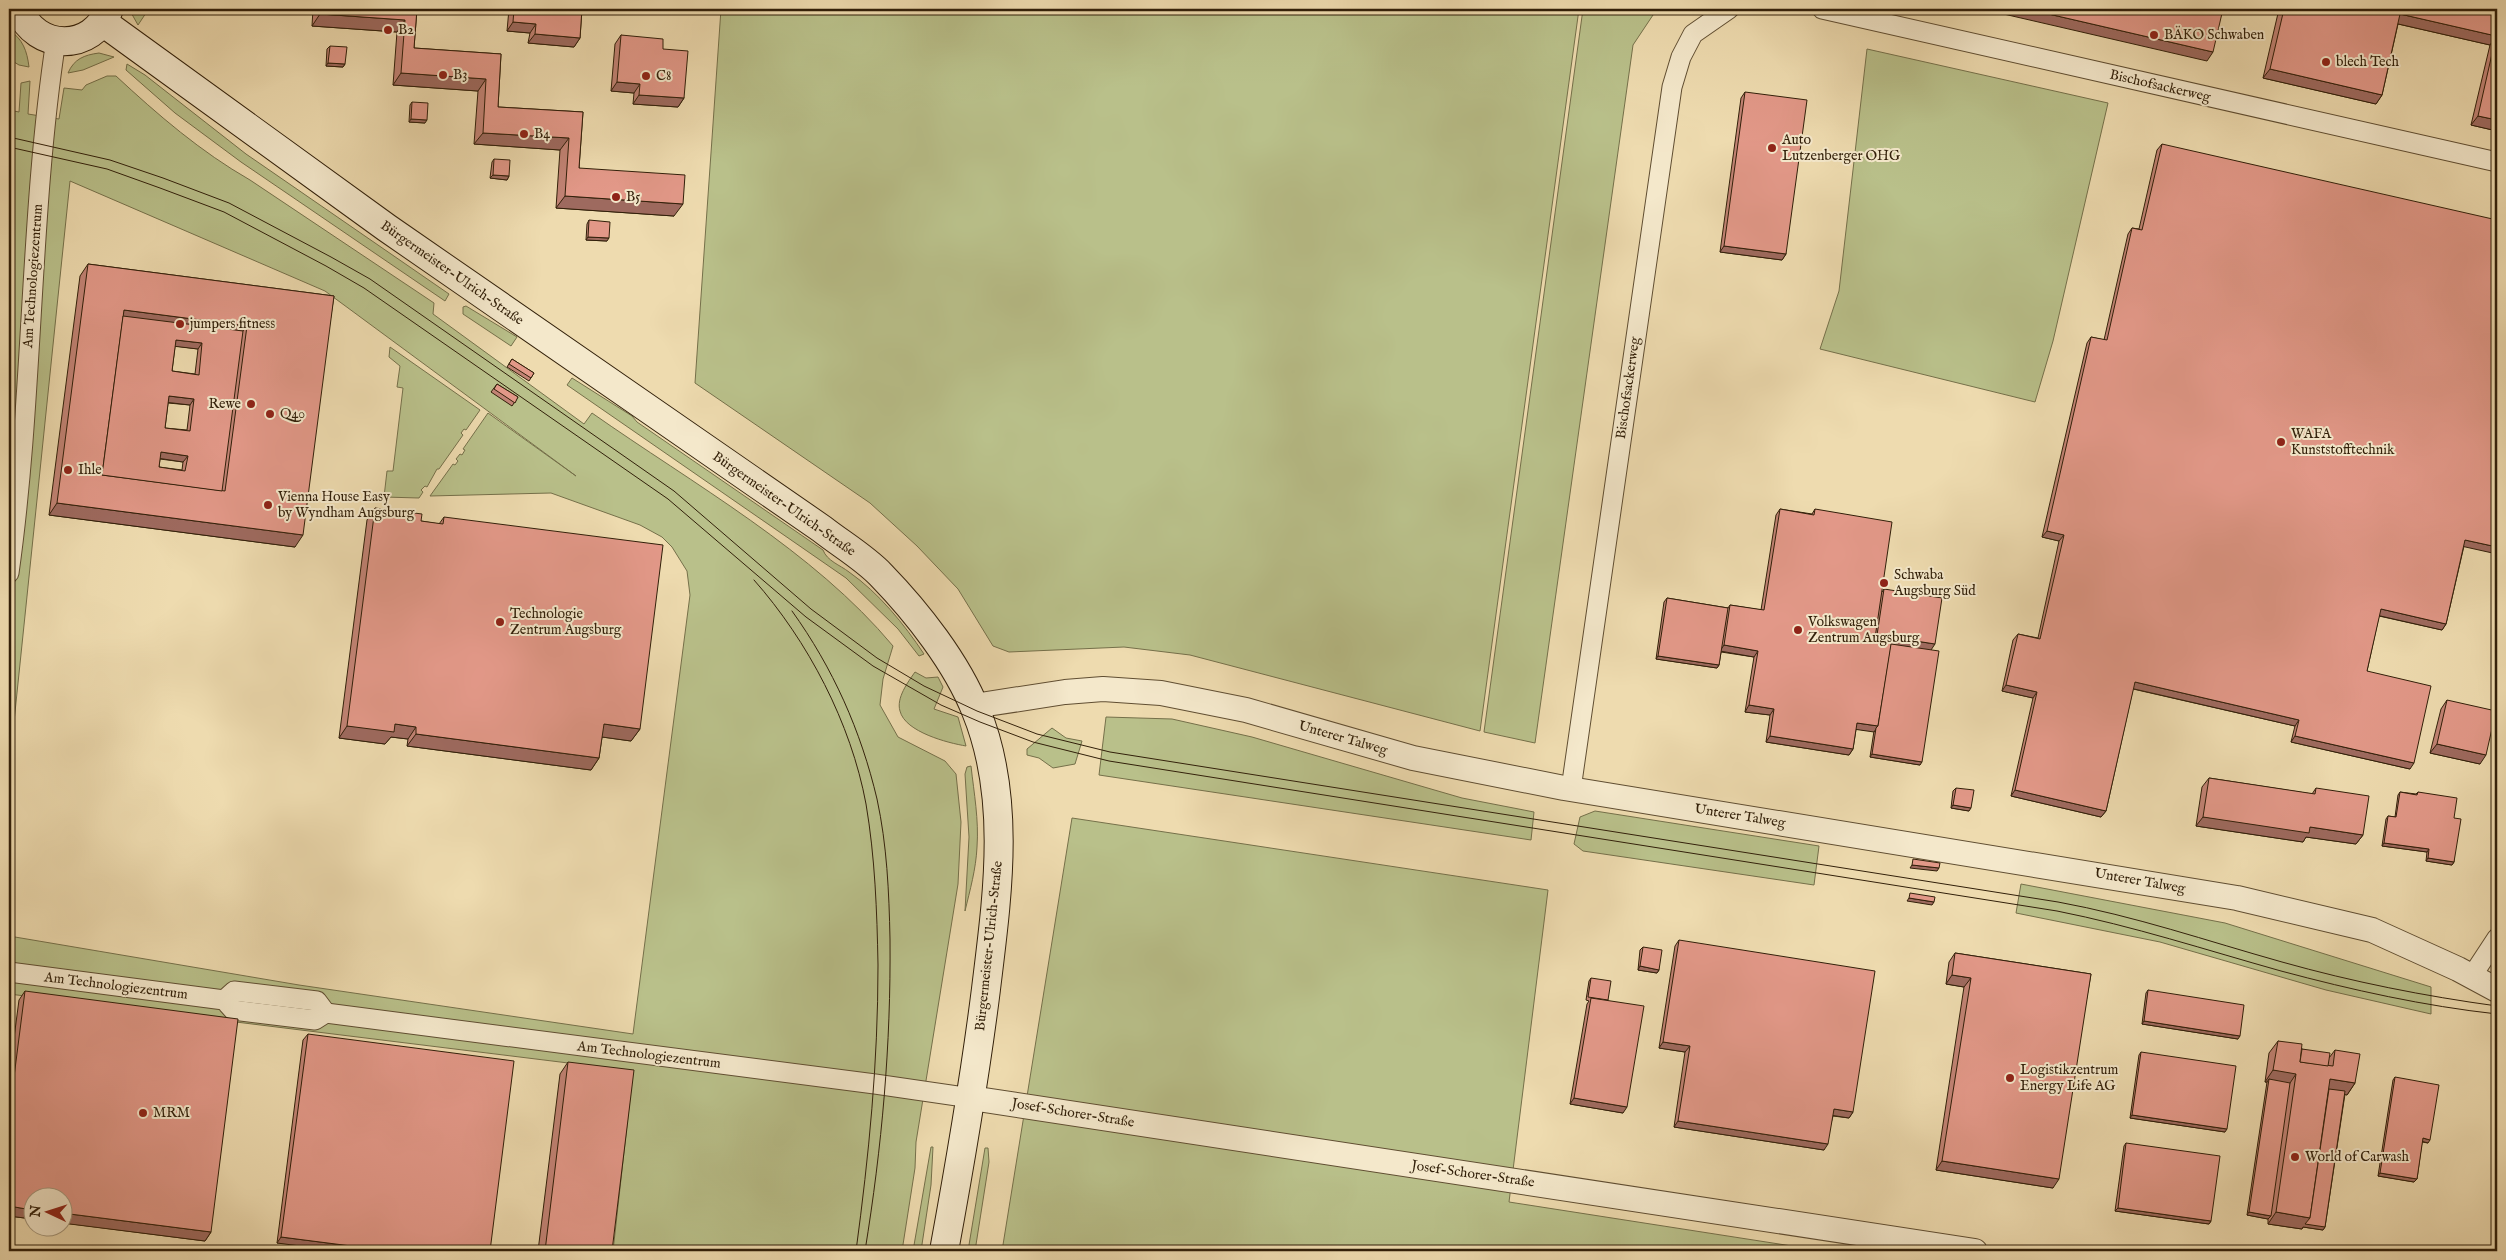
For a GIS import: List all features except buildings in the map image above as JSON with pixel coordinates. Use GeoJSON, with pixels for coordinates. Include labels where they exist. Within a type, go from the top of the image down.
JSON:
{"type":"FeatureCollection","features":[{"type":"Feature","properties":{"kind":"main road"},"geometry":{"type":"LineString","coordinates":[[19,9],[23,18],[33,30],[42,36],[56,40],[73,41],[82,38],[106,16]]}},
{"type":"Feature","properties":{"kind":"main road","name":"Bürgermeister-Ulrich-Straße"},"geometry":{"type":"LineString","coordinates":[[106,16],[387,228],[814,524],[881,574],[951,660],[974,706],[991,762],[996,802],[999,858],[997,899],[971,1098],[944,1251]]}},
{"type":"Feature","properties":{"kind":"street","name":"Bischofsackerweg"},"geometry":{"type":"LineString","coordinates":[[1571,789],[1672,87],[1681,57],[1693,34],[1728,9]]}},
{"type":"Feature","properties":{"kind":"street","name":"Bischofsackerweg"},"geometry":{"type":"LineString","coordinates":[[1822,9],[2497,162]]}},
{"type":"Feature","properties":{"kind":"street","name":"Am Technologiezentrum"},"geometry":{"type":"LineString","coordinates":[[9,572],[20,465],[42,154],[56,40]]}},
{"type":"Feature","properties":{"kind":"street","name":"Unterer Talweg"},"geometry":{"type":"LineString","coordinates":[[974,706],[1065,692],[1103,689],[1161,693],[1246,710],[1413,758],[1571,789],[2237,898],[2372,930],[2472,976],[2497,990]]}},
{"type":"Feature","properties":{"kind":"street"},"geometry":{"type":"LineString","coordinates":[[2472,976],[2497,938]]}},
{"type":"Feature","properties":{"kind":"street","name":"Am Technologiezentrum"},"geometry":{"type":"LineString","coordinates":[[9,972],[224,1000],[234,991],[289,997],[316,1001],[326,1013],[971,1098]]}},
{"type":"Feature","properties":{"kind":"street","name":"Josef-Schorer-Straße"},"geometry":{"type":"LineString","coordinates":[[971,1098],[1975,1251]]}},
{"type":"Feature","properties":{"kind":"green space"},"geometry":{"type":"Polygon","coordinates":[[[129,9],[145,9],[146,13],[138,25],[129,9]]]}},
{"type":"Feature","properties":{"kind":"green space"},"geometry":{"type":"Polygon","coordinates":[[[721,9],[1579,9],[1480,731],[1190,655],[1124,647],[1009,652],[993,646],[958,589],[917,546],[870,503],[695,383],[721,9]]]}},
{"type":"Feature","properties":{"kind":"green space"},"geometry":{"type":"Polygon","coordinates":[[[1583,9],[1657,9],[1633,45],[1535,743],[1484,732],[1583,9]]]}},
{"type":"Feature","properties":{"kind":"green space"},"geometry":{"type":"Polygon","coordinates":[[[9,30],[18,37],[24,46],[29,67],[19,65],[9,59],[9,30]]]}},
{"type":"Feature","properties":{"kind":"green space"},"geometry":{"type":"Polygon","coordinates":[[[1867,49],[2108,103],[2053,341],[2035,402],[1820,349],[1839,291],[1867,49]]]}},
{"type":"Feature","properties":{"kind":"green space"},"geometry":{"type":"Polygon","coordinates":[[[99,53],[114,57],[83,70],[68,73],[73,64],[80,58],[99,53]]]}},
{"type":"Feature","properties":{"kind":"green space"},"geometry":{"type":"Polygon","coordinates":[[[127,64],[145,75],[246,154],[449,294],[445,301],[241,162],[175,113],[126,70],[127,64]]]}},
{"type":"Feature","properties":{"kind":"green space"},"geometry":{"type":"Polygon","coordinates":[[[107,76],[116,76],[164,119],[214,157],[434,303],[433,314],[584,424],[592,413],[751,520],[827,580],[862,612],[893,646],[883,679],[880,705],[898,737],[945,761],[956,774],[961,822],[958,884],[916,1142],[915,1168],[902,1251],[613,1251],[633,1071],[9,994],[9,936],[299,985],[633,1034],[690,595],[687,571],[672,547],[662,537],[640,525],[551,493],[430,496],[453,464],[455,465],[458,461],[456,459],[460,454],[462,455],[465,450],[463,449],[488,413],[576,476],[325,291],[70,181],[9,770],[9,110],[19,112],[21,83],[30,81],[28,114],[59,119],[64,88],[82,90],[86,85],[107,76]]]}},
{"type":"Feature","properties":{"kind":"green space"},"geometry":{"type":"Polygon","coordinates":[[[466,306],[517,337],[511,346],[463,314],[463,307],[466,306]]]}},
{"type":"Feature","properties":{"kind":"green space"},"geometry":{"type":"Polygon","coordinates":[[[390,347],[480,410],[466,430],[464,429],[461,433],[463,435],[439,469],[437,469],[427,487],[425,486],[421,490],[423,492],[419,498],[384,497],[387,471],[393,471],[403,388],[397,387],[400,366],[389,357],[390,347]]]}},
{"type":"Feature","properties":{"kind":"green space"},"geometry":{"type":"Polygon","coordinates":[[[572,378],[632,416],[637,422],[823,550],[831,560],[860,580],[881,599],[908,631],[924,654],[919,656],[898,629],[846,578],[567,385],[572,378]]]}},
{"type":"Feature","properties":{"kind":"green space"},"geometry":{"type":"Polygon","coordinates":[[[915,672],[926,678],[938,677],[943,687],[934,709],[958,717],[966,746],[918,731],[904,718],[900,711],[900,701],[903,690],[915,672]]]}},
{"type":"Feature","properties":{"kind":"green space"},"geometry":{"type":"Polygon","coordinates":[[[1106,717],[1172,719],[1252,737],[1462,798],[1534,812],[1531,840],[1099,775],[1106,717]]]}},
{"type":"Feature","properties":{"kind":"green space"},"geometry":{"type":"Polygon","coordinates":[[[1052,728],[1066,738],[1082,741],[1075,764],[1053,768],[1039,758],[1027,755],[1027,749],[1052,728]]]}},
{"type":"Feature","properties":{"kind":"green space"},"geometry":{"type":"Polygon","coordinates":[[[971,766],[976,806],[977,837],[974,871],[965,911],[969,837],[965,774],[967,767],[971,766]]]}},
{"type":"Feature","properties":{"kind":"green space"},"geometry":{"type":"Polygon","coordinates":[[[1595,811],[1819,846],[1814,885],[1583,851],[1574,844],[1580,817],[1595,811]]]}},
{"type":"Feature","properties":{"kind":"green space"},"geometry":{"type":"Polygon","coordinates":[[[1072,818],[1548,890],[1509,1202],[1824,1251],[1002,1251],[1072,818]]]}},
{"type":"Feature","properties":{"kind":"green space"},"geometry":{"type":"Polygon","coordinates":[[[2021,884],[2225,923],[2431,987],[2431,1014],[2326,990],[2160,942],[2016,913],[2021,884]]]}},
{"type":"Feature","properties":{"kind":"green space"},"geometry":{"type":"Polygon","coordinates":[[[931,1147],[933,1147],[931,1185],[921,1251],[913,1251],[931,1147]]]}},
{"type":"Feature","properties":{"kind":"green space"},"geometry":{"type":"Polygon","coordinates":[[[985,1148],[988,1148],[989,1162],[975,1251],[968,1251],[985,1148]]]}},
{"type":"Feature","properties":{"kind":"tram line"},"geometry":{"type":"LineString","coordinates":[[9,137],[110,160],[229,203],[370,279],[674,491],[811,609],[877,658],[924,686],[977,711],[1037,734],[1110,752],[2058,902],[2143,922],[2335,976],[2416,993],[2497,1006]]}},
{"type":"Feature","properties":{"kind":"tram line"},"geometry":{"type":"LineString","coordinates":[[9,147],[107,169],[224,212],[364,288],[668,499],[806,617],[873,666],[941,705],[1033,742],[1109,761],[2057,911],[2141,931],[2334,985],[2415,1002],[2497,1014]]}},
{"type":"Feature","properties":{"kind":"tram line"},"geometry":{"type":"LineString","coordinates":[[754,580],[792,629],[825,684],[850,743],[866,804],[876,904],[878,1002],[872,1109],[856,1251]]}},
{"type":"Feature","properties":{"kind":"tram line"},"geometry":{"type":"LineString","coordinates":[[792,611],[833,678],[854,725],[877,799],[885,851],[890,939],[889,1018],[881,1134],[865,1251]]}},
{"type":"Feature","properties":{"kind":"place","name":"B2"},"geometry":{"type":"Point","coordinates":[388,30]}},
{"type":"Feature","properties":{"kind":"place","name":"BÄKO Schwaben"},"geometry":{"type":"Point","coordinates":[2154,35]}},
{"type":"Feature","properties":{"kind":"place","name":"blech Tech"},"geometry":{"type":"Point","coordinates":[2326,62]}},
{"type":"Feature","properties":{"kind":"place","name":"B3"},"geometry":{"type":"Point","coordinates":[443,75]}},
{"type":"Feature","properties":{"kind":"place","name":"C8"},"geometry":{"type":"Point","coordinates":[646,76]}},
{"type":"Feature","properties":{"kind":"place","name":"B4"},"geometry":{"type":"Point","coordinates":[524,134]}},
{"type":"Feature","properties":{"kind":"place","name":"Auto Lutzenberger OHG"},"geometry":{"type":"Point","coordinates":[1772,148]}},
{"type":"Feature","properties":{"kind":"place","name":"B5"},"geometry":{"type":"Point","coordinates":[616,197]}},
{"type":"Feature","properties":{"kind":"place","name":"jumpers fitness"},"geometry":{"type":"Point","coordinates":[180,324]}},
{"type":"Feature","properties":{"kind":"place","name":"Rewe"},"geometry":{"type":"Point","coordinates":[251,404]}},
{"type":"Feature","properties":{"kind":"place","name":"Q40"},"geometry":{"type":"Point","coordinates":[270,414]}},
{"type":"Feature","properties":{"kind":"place","name":"WAFA Kunststofftechnik"},"geometry":{"type":"Point","coordinates":[2281,442]}},
{"type":"Feature","properties":{"kind":"place","name":"Ihle"},"geometry":{"type":"Point","coordinates":[68,470]}},
{"type":"Feature","properties":{"kind":"place","name":"Vienna House Easy by Wyndham Augsburg"},"geometry":{"type":"Point","coordinates":[268,505]}},
{"type":"Feature","properties":{"kind":"place","name":"Schwaba Augsburg Süd"},"geometry":{"type":"Point","coordinates":[1884,583]}},
{"type":"Feature","properties":{"kind":"place","name":"Technologie Zentrum Augsburg"},"geometry":{"type":"Point","coordinates":[500,622]}},
{"type":"Feature","properties":{"kind":"place","name":"Volkswagen Zentrum Augsburg"},"geometry":{"type":"Point","coordinates":[1798,630]}},
{"type":"Feature","properties":{"kind":"place","name":"Logistikzentrum Energy Life AG"},"geometry":{"type":"Point","coordinates":[2010,1078]}},
{"type":"Feature","properties":{"kind":"place","name":"MRM"},"geometry":{"type":"Point","coordinates":[143,1113]}},
{"type":"Feature","properties":{"kind":"place","name":"World of Carwash"},"geometry":{"type":"Point","coordinates":[2295,1157]}}]}
